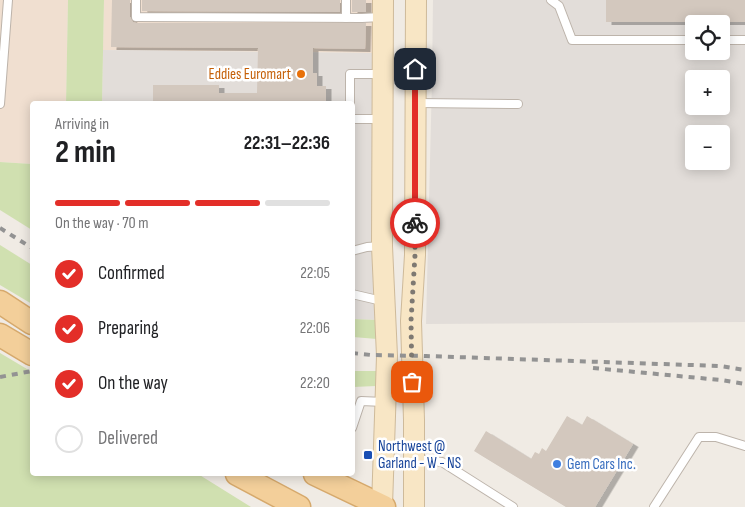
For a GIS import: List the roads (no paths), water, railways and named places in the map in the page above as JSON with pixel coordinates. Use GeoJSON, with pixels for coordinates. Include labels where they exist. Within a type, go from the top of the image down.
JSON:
{"type":"FeatureCollection","features":[{"type":"Feature","properties":{"kind":"main road"},"geometry":{"type":"LineString","coordinates":[[414,507],[411,321],[415,255],[416,0]]}},
{"type":"Feature","properties":{"kind":"main road"},"geometry":{"type":"LineString","coordinates":[[319,476],[382,507],[387,356],[382,246],[383,8]]}},
{"type":"Feature","properties":{"kind":"main road"},"geometry":{"type":"LineString","coordinates":[[383,118],[415,111]]}},
{"type":"Feature","properties":{"kind":"main road"},"geometry":{"type":"LineString","coordinates":[[0,302],[30,322]]}},
{"type":"Feature","properties":{"kind":"main road"},"geometry":{"type":"LineString","coordinates":[[0,335],[30,353]]}},
{"type":"Feature","properties":{"kind":"main road"},"geometry":{"type":"LineString","coordinates":[[229,476],[275,507]]}},
{"type":"Feature","properties":{"kind":"main road"},"geometry":{"type":"LineString","coordinates":[[241,476],[299,507]]}},
{"type":"Feature","properties":{"kind":"lane"},"geometry":{"type":"LineString","coordinates":[[0,104],[8,0]]}},
{"type":"Feature","properties":{"kind":"lane"},"geometry":{"type":"LineString","coordinates":[[136,0],[136,17],[346,18],[383,8]]}},
{"type":"Feature","properties":{"kind":"lane"},"geometry":{"type":"LineString","coordinates":[[346,0],[346,18]]}},
{"type":"Feature","properties":{"kind":"lane"},"geometry":{"type":"LineString","coordinates":[[551,0],[558,6],[572,40],[685,40]]}},
{"type":"Feature","properties":{"kind":"lane"},"geometry":{"type":"LineString","coordinates":[[730,40],[745,40]]}},
{"type":"Feature","properties":{"kind":"lane"},"geometry":{"type":"LineString","coordinates":[[350,101],[350,74],[383,74]]}},
{"type":"Feature","properties":{"kind":"lane"},"geometry":{"type":"LineString","coordinates":[[415,111],[518,104]]}},
{"type":"Feature","properties":{"kind":"lane"},"geometry":{"type":"LineString","coordinates":[[355,119],[383,118]]}},
{"type":"Feature","properties":{"kind":"lane"},"geometry":{"type":"LineString","coordinates":[[355,250],[382,246]]}},
{"type":"Feature","properties":{"kind":"lane"},"geometry":{"type":"LineString","coordinates":[[355,295],[384,301]]}},
{"type":"Feature","properties":{"kind":"lane"},"geometry":{"type":"LineString","coordinates":[[355,419],[361,401],[386,402]]}},
{"type":"Feature","properties":{"kind":"lane"},"geometry":{"type":"LineString","coordinates":[[654,507],[699,437],[716,437],[745,446]]}},
{"type":"Feature","properties":{"kind":"lane"},"geometry":{"type":"LineString","coordinates":[[414,459],[442,462],[513,507]]}},
{"type":"Feature","properties":{"kind":"railway"},"geometry":{"type":"LineString","coordinates":[[0,228],[30,247]]}},
{"type":"Feature","properties":{"kind":"railway"},"geometry":{"type":"LineString","coordinates":[[355,353],[720,366],[745,370]]}},
{"type":"Feature","properties":{"kind":"railway"},"geometry":{"type":"LineString","coordinates":[[593,368],[745,384]]}},
{"type":"Feature","properties":{"kind":"railway"},"geometry":{"type":"LineString","coordinates":[[0,377],[30,371]]}},
{"type":"Feature","properties":{"kind":"place","name":"Eddies Euromart"},"geometry":{"type":"Point","coordinates":[301,74]}},
{"type":"Feature","properties":{"kind":"place","name":"Northwest @ Garland - W - NS"},"geometry":{"type":"Point","coordinates":[368,455]}},
{"type":"Feature","properties":{"kind":"place","name":"Gem Cars Inc."},"geometry":{"type":"Point","coordinates":[557,464]}}]}
